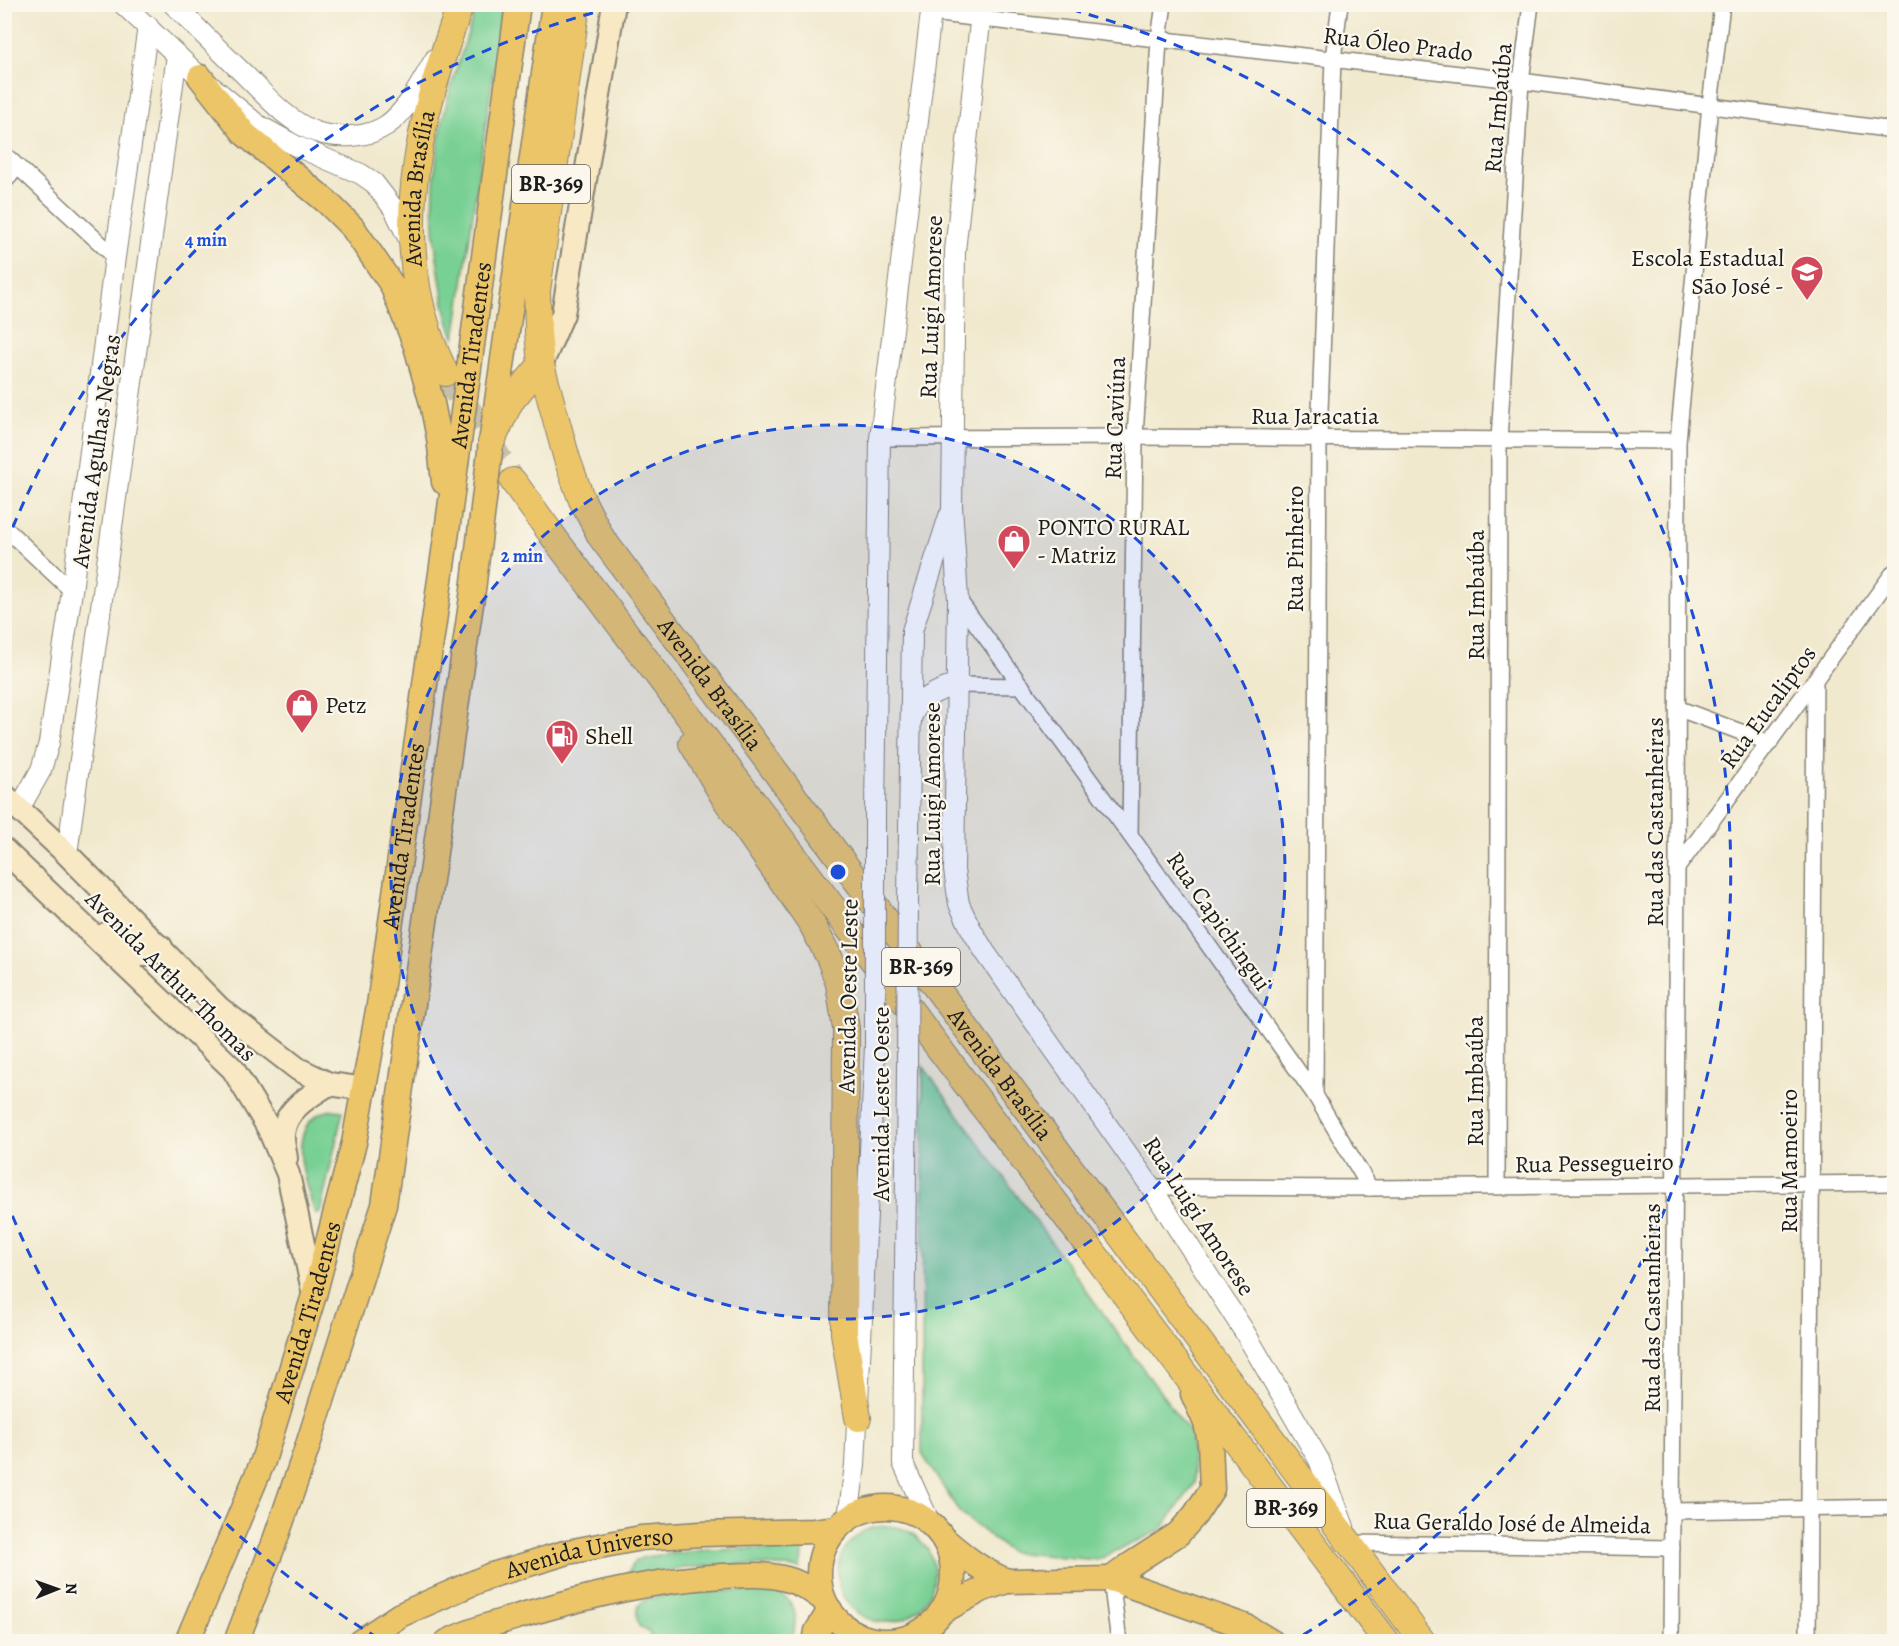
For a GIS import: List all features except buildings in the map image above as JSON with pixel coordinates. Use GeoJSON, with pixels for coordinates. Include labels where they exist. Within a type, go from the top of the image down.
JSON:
{"type":"FeatureCollection","features":[{"type":"Feature","properties":{"kind":"highway","name":"Avenida Brasília"},"geometry":{"type":"LineString","coordinates":[[445,373],[428,331],[420,301],[411,244],[411,198],[429,100],[461,4]]}},
{"type":"Feature","properties":{"kind":"highway","name":"BR-369"},"geometry":{"type":"LineString","coordinates":[[541,365],[537,291],[576,4]]}},
{"type":"Feature","properties":{"kind":"highway","name":"Avenida Brasília"},"geometry":{"type":"LineString","coordinates":[[541,365],[567,459],[581,498],[601,537],[1423,1641]]}},
{"type":"Feature","properties":{"kind":"highway"},"geometry":{"type":"LineString","coordinates":[[491,443],[510,402],[541,365]]}},
{"type":"Feature","properties":{"kind":"highway","name":"Avenida Brasília"},"geometry":{"type":"LineString","coordinates":[[513,481],[1387,1641]]}},
{"type":"Feature","properties":{"kind":"highway"},"geometry":{"type":"LineString","coordinates":[[632,640],[724,797],[812,924],[830,958],[839,984],[846,1029],[844,1333],[858,1418]]}},
{"type":"Feature","properties":{"kind":"main road","name":"Avenida Tiradentes"},"geometry":{"type":"LineString","coordinates":[[187,1641],[263,1461],[314,1294],[354,1143],[365,1089],[381,993],[448,524],[518,4]]}},
{"type":"Feature","properties":{"kind":"main road","name":"Avenida Tiradentes"},"geometry":{"type":"LineString","coordinates":[[236,1641],[273,1546],[306,1451],[384,1205],[473,590],[491,443],[554,4]]}},
{"type":"Feature","properties":{"kind":"main road"},"geometry":{"type":"LineString","coordinates":[[541,365],[563,314],[614,4]]}},
{"type":"Feature","properties":{"kind":"main road"},"geometry":{"type":"LineString","coordinates":[[200,77],[245,134],[327,201],[352,228],[392,285],[417,346],[439,438],[448,524],[465,544],[473,590]]}},
{"type":"Feature","properties":{"kind":"main road","name":"Avenida Arthur Thomas"},"geometry":{"type":"LineString","coordinates":[[9,809],[67,854],[219,1008],[298,1069],[329,1084],[365,1089]]}},
{"type":"Feature","properties":{"kind":"main road","name":"Avenida Arthur Thomas"},"geometry":{"type":"LineString","coordinates":[[4,850],[233,1069],[268,1127],[288,1174],[314,1294]]}},
{"type":"Feature","properties":{"kind":"main road"},"geometry":{"type":"LineString","coordinates":[[67,909],[140,954],[148,954],[160,947]]}},
{"type":"Feature","properties":{"kind":"main road"},"geometry":{"type":"LineString","coordinates":[[288,1174],[283,1133],[288,1118],[299,1104],[329,1084]]}},
{"type":"Feature","properties":{"kind":"main road"},"geometry":{"type":"LineString","coordinates":[[365,1089],[378,1099],[383,1112],[384,1205]]}},
{"type":"Feature","properties":{"kind":"main road"},"geometry":{"type":"LineString","coordinates":[[1112,1579],[1187,1526],[1212,1489],[1212,1457],[1206,1423],[1185,1375]]}},
{"type":"Feature","properties":{"kind":"main road"},"geometry":{"type":"LineString","coordinates":[[1007,1581],[973,1564],[912,1511],[890,1506],[868,1508],[842,1523],[832,1533],[822,1553],[818,1575],[826,1604],[834,1617],[850,1632],[871,1640],[894,1641],[915,1635],[938,1625],[976,1592],[1007,1581],[1112,1579],[1247,1627],[1272,1641]]}},
{"type":"Feature","properties":{"kind":"main road","name":"Avenida Universo"},"geometry":{"type":"LineString","coordinates":[[360,1641],[400,1615],[489,1576],[568,1552],[641,1538],[814,1531],[842,1523]]}},
{"type":"Feature","properties":{"kind":"main road"},"geometry":{"type":"LineString","coordinates":[[937,1531],[952,1561],[953,1583],[938,1625]]}},
{"type":"Feature","properties":{"kind":"main road","name":"Avenida Universo"},"geometry":{"type":"LineString","coordinates":[[447,1641],[469,1631],[580,1599],[683,1579],[771,1576],[801,1584],[826,1604]]}},
{"type":"Feature","properties":{"kind":"main road"},"geometry":{"type":"LineString","coordinates":[[815,1641],[826,1604]]}},
{"type":"Feature","properties":{"kind":"street"},"geometry":{"type":"LineString","coordinates":[[123,4],[200,77],[258,125],[296,146],[361,174],[374,183],[394,209],[411,244]]}},
{"type":"Feature","properties":{"kind":"street"},"geometry":{"type":"LineString","coordinates":[[173,4],[272,102],[294,120],[316,132],[341,136],[378,130],[399,115],[449,35]]}},
{"type":"Feature","properties":{"kind":"street","name":"Rua Caviúna"},"geometry":{"type":"LineString","coordinates":[[1130,835],[1136,437],[1159,39],[1164,4]]}},
{"type":"Feature","properties":{"kind":"street","name":"Rua Pinheiro"},"geometry":{"type":"LineString","coordinates":[[1315,1095],[1319,438],[1333,59],[1340,4]]}},
{"type":"Feature","properties":{"kind":"street","name":"Rua Imbaúba"},"geometry":{"type":"LineString","coordinates":[[1497,1186],[1499,440],[1521,81],[1531,4]]}},
{"type":"Feature","properties":{"kind":"street","name":"Rua das Castanheiras"},"geometry":{"type":"LineString","coordinates":[[1671,1641],[1678,441],[1710,105],[1722,4]]}},
{"type":"Feature","properties":{"kind":"street","name":"Rua Óleo Prado"},"geometry":{"type":"LineString","coordinates":[[931,9],[981,12],[1159,39],[1521,81],[1894,129]]}},
{"type":"Feature","properties":{"kind":"street","name":"Rua Luigi Amorese"},"geometry":{"type":"LineString","coordinates":[[879,438],[931,9]]}},
{"type":"Feature","properties":{"kind":"street","name":"Rua Luigi Amorese"},"geometry":{"type":"LineString","coordinates":[[981,12],[955,251],[952,506],[958,599],[954,870],[959,904],[985,952],[1151,1187],[1244,1331],[1319,1460],[1351,1543]]}},
{"type":"Feature","properties":{"kind":"street","name":"Avenida Agulhas Negras"},"geometry":{"type":"LineString","coordinates":[[9,809],[41,770],[49,744],[72,591],[115,257],[148,26]]}},
{"type":"Feature","properties":{"kind":"street","name":"Avenida Agulhas Negras"},"geometry":{"type":"LineString","coordinates":[[67,854],[177,55]]}},
{"type":"Feature","properties":{"kind":"street"},"geometry":{"type":"LineString","coordinates":[[4,154],[115,257]]}},
{"type":"Feature","properties":{"kind":"street"},"geometry":{"type":"LineString","coordinates":[[4,182],[18,167]]}},
{"type":"Feature","properties":{"kind":"street"},"geometry":{"type":"LineString","coordinates":[[98,389],[130,393]]}},
{"type":"Feature","properties":{"kind":"street","name":"Rua Jaracatia"},"geometry":{"type":"LineString","coordinates":[[879,438],[1136,437],[1678,441]]}},
{"type":"Feature","properties":{"kind":"street","name":"Avenida Oeste Leste"},"geometry":{"type":"LineString","coordinates":[[842,1523],[855,1465],[875,1046],[879,438]]}},
{"type":"Feature","properties":{"kind":"street","name":"Avenida Leste Oeste"},"geometry":{"type":"LineString","coordinates":[[937,1531],[903,1463],[910,733],[912,631],[952,506]]}},
{"type":"Feature","properties":{"kind":"street"},"geometry":{"type":"LineString","coordinates":[[4,527],[72,591]]}},
{"type":"Feature","properties":{"kind":"street","name":"Rua Eucaliptos"},"geometry":{"type":"LineString","coordinates":[[1677,868],[1894,572]]}},
{"type":"Feature","properties":{"kind":"street","name":"Rua Capichingui"},"geometry":{"type":"LineString","coordinates":[[958,599],[1315,1095],[1370,1188]]}},
{"type":"Feature","properties":{"kind":"street","name":"Rua Mamoeiro"},"geometry":{"type":"LineString","coordinates":[[1808,1641],[1815,680]]}},
{"type":"Feature","properties":{"kind":"street"},"geometry":{"type":"LineString","coordinates":[[910,733],[912,716],[924,700],[939,689],[957,685],[1022,686]]}},
{"type":"Feature","properties":{"kind":"street"},"geometry":{"type":"LineString","coordinates":[[1677,708],[1770,743]]}},
{"type":"Feature","properties":{"kind":"street","name":"Rua Pessegueiro"},"geometry":{"type":"LineString","coordinates":[[1151,1187],[1370,1188],[1894,1183]]}},
{"type":"Feature","properties":{"kind":"street"},"geometry":{"type":"LineString","coordinates":[[1673,1511],[1894,1507]]}},
{"type":"Feature","properties":{"kind":"street","name":"Rua Geraldo José de Almeida"},"geometry":{"type":"LineString","coordinates":[[1351,1543],[1672,1548]]}},
{"type":"Feature","properties":{"kind":"street"},"geometry":{"type":"LineString","coordinates":[[1112,1579],[1119,1641]]}},
{"type":"Feature","properties":{"kind":"green space"},"geometry":{"type":"Polygon","coordinates":[[[477,5],[503,5],[455,339],[445,309],[437,257],[434,216],[435,175],[447,100],[477,5]]]}},
{"type":"Feature","properties":{"kind":"green space"},"geometry":{"type":"Polygon","coordinates":[[[923,1066],[1190,1433],[1195,1483],[1161,1530],[1097,1560],[1010,1552],[960,1513],[922,1454],[923,1066]]]}},
{"type":"Feature","properties":{"kind":"green space"},"geometry":{"type":"Polygon","coordinates":[[[332,1110],[343,1111],[320,1213],[317,1214],[314,1211],[303,1173],[301,1146],[303,1134],[309,1123],[319,1114],[332,1110]]]}},
{"type":"Feature","properties":{"kind":"green space"},"geometry":{"type":"Polygon","coordinates":[[[886,1526],[904,1530],[920,1540],[930,1556],[934,1574],[930,1592],[920,1608],[904,1618],[886,1622],[868,1618],[852,1608],[842,1592],[838,1574],[842,1556],[852,1540],[868,1530],[886,1526]]]}},
{"type":"Feature","properties":{"kind":"green space"},"geometry":{"type":"Polygon","coordinates":[[[705,1550],[803,1550],[800,1569],[757,1565],[712,1566],[625,1577],[635,1561],[644,1557],[705,1550]]]}},
{"type":"Feature","properties":{"kind":"green space"},"geometry":{"type":"Polygon","coordinates":[[[770,1590],[786,1599],[794,1610],[795,1623],[792,1641],[652,1641],[649,1632],[638,1623],[639,1606],[653,1597],[685,1593],[770,1590]]]}},
{"type":"Feature","properties":{"kind":"tunnel"},"geometry":{"type":"LineString","coordinates":[[445,373],[513,481]]}},
{"type":"Feature","properties":{"kind":"place","name":"Escola Estadual São José -"},"geometry":{"type":"Point","coordinates":[1807,301]}},
{"type":"Feature","properties":{"kind":"place","name":"PONTO RURAL - Matriz"},"geometry":{"type":"Point","coordinates":[1014,570]}},
{"type":"Feature","properties":{"kind":"place","name":"Petz"},"geometry":{"type":"Point","coordinates":[302,734]}},
{"type":"Feature","properties":{"kind":"place","name":"Shell"},"geometry":{"type":"Point","coordinates":[562,765]}}]}
